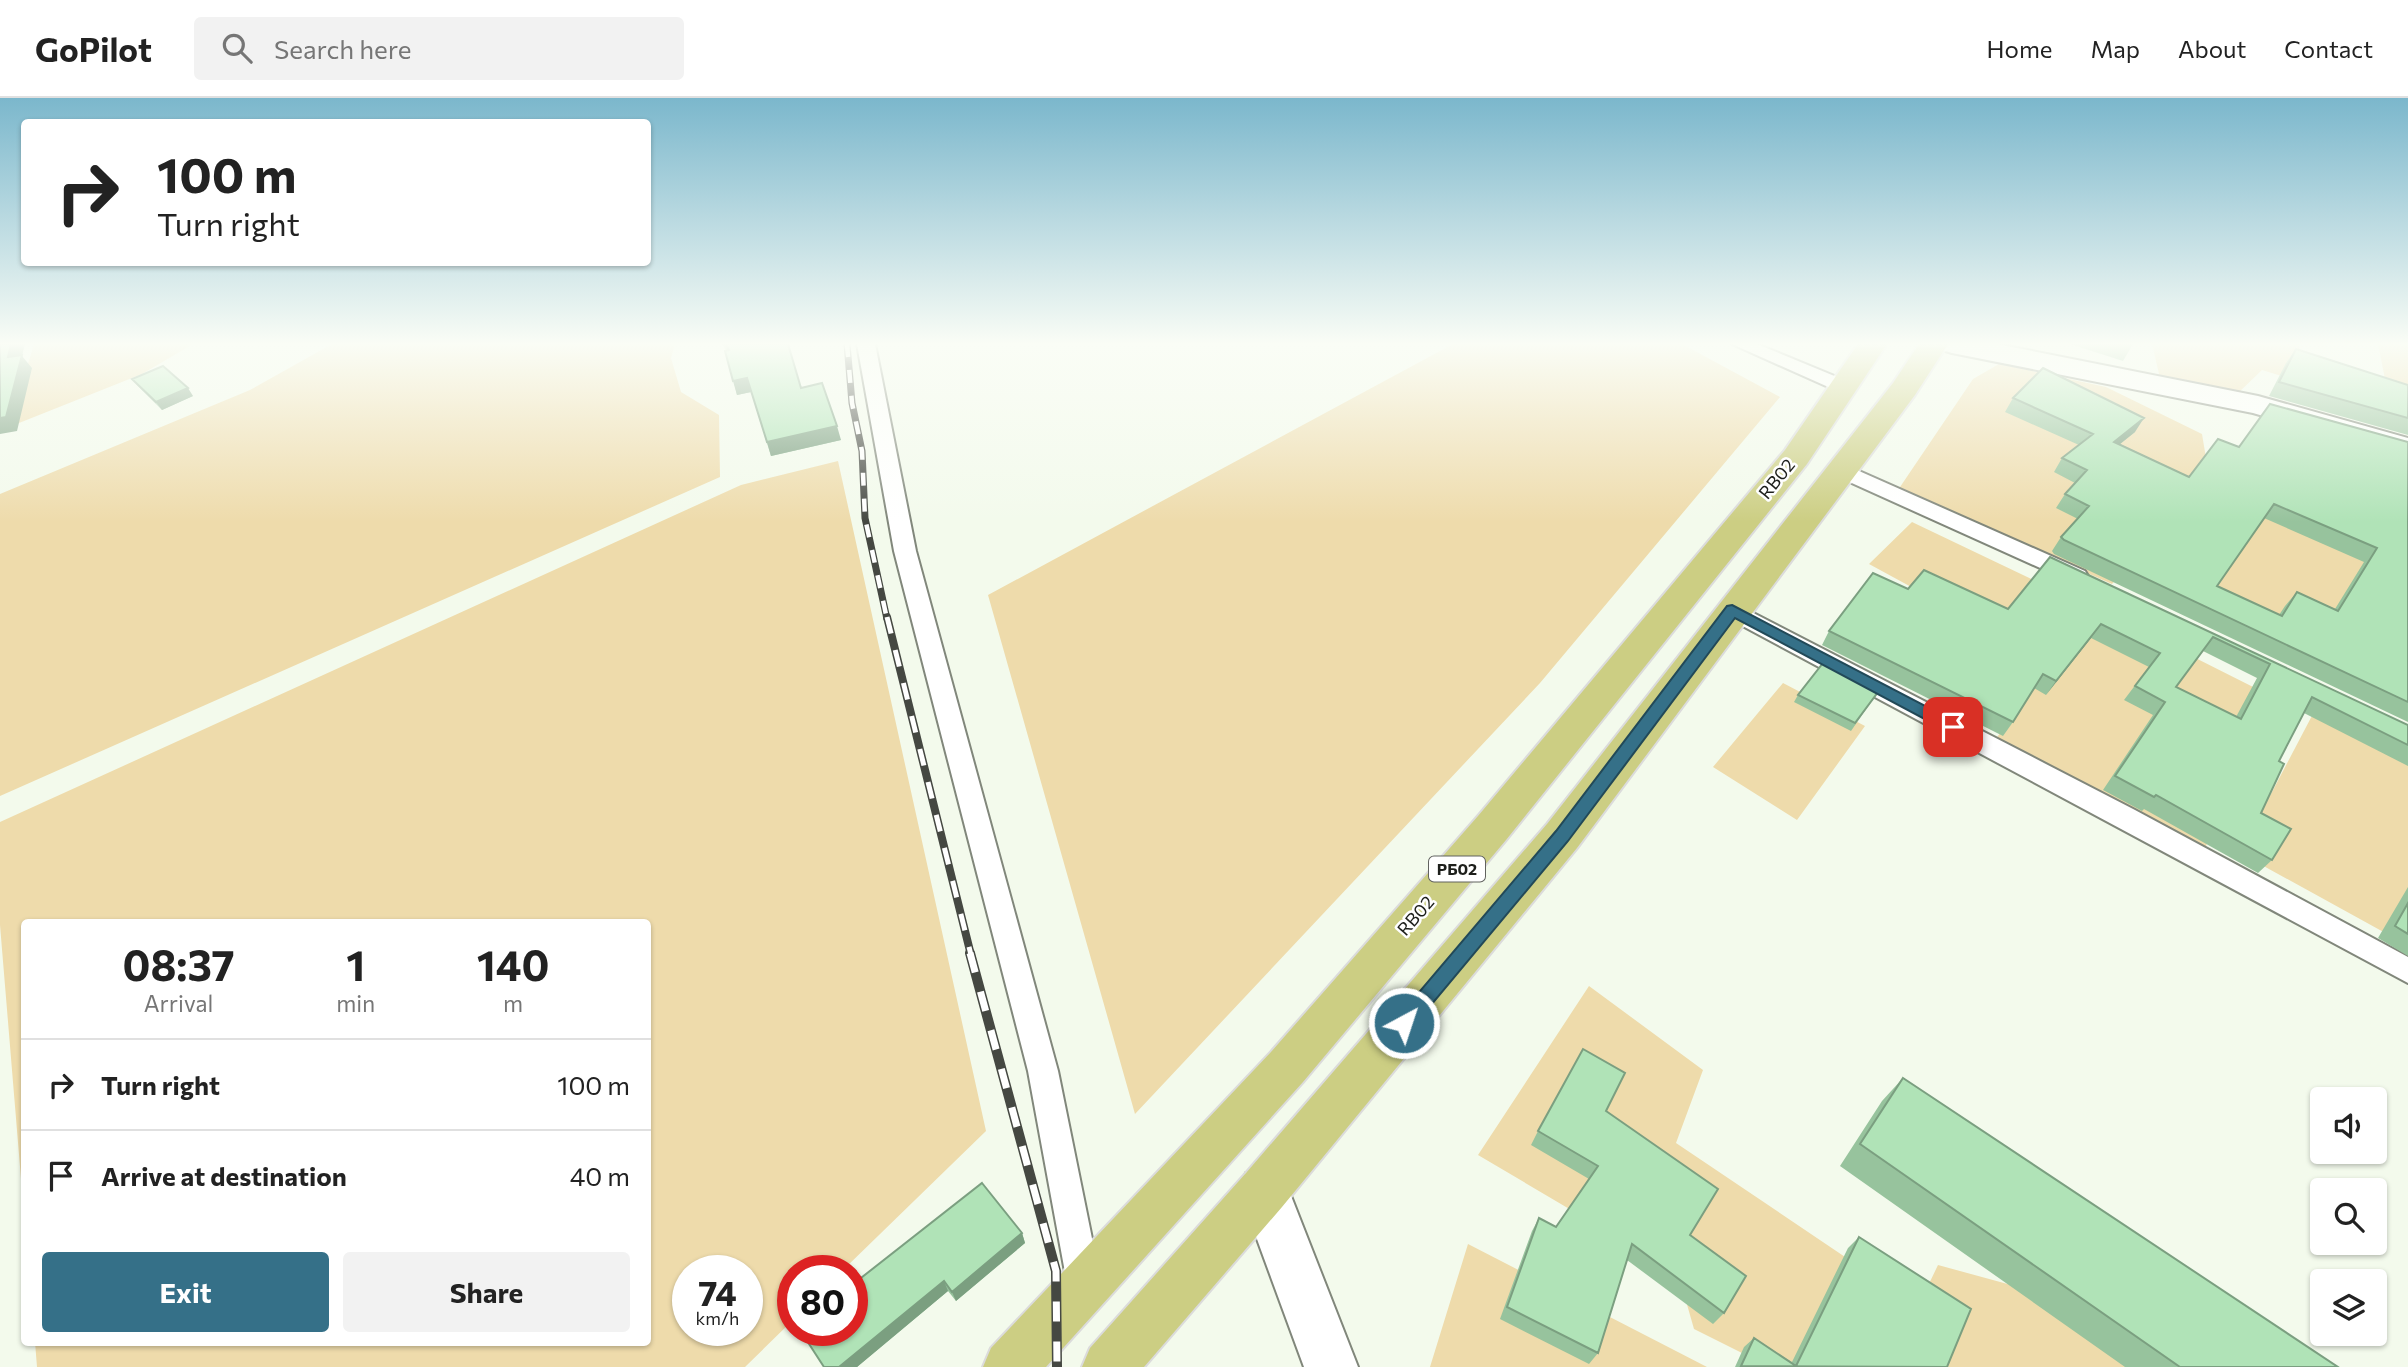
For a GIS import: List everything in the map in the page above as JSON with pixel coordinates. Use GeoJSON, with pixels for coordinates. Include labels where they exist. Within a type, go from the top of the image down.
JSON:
{"type":"FeatureCollection","features":[{"type":"Feature","properties":{"kind":"highway","name":"RB02"},"geometry":{"type":"LineString","coordinates":[[1010,1367],[1084,1283],[1287,1067],[1500,818],[1796,457],[1831,403]]}},
{"type":"Feature","properties":{"kind":"highway"},"geometry":{"type":"LineString","coordinates":[[1109,1367],[1264,1190],[1562,836],[1732,610],[1893,403]]}},
{"type":"Feature","properties":{"kind":"street"},"geometry":{"type":"LineString","coordinates":[[2249,403],[2408,448]]}},
{"type":"Feature","properties":{"kind":"street"},"geometry":{"type":"LineString","coordinates":[[1264,1190],[1331,1367]]}},
{"type":"Feature","properties":{"kind":"lane"},"geometry":{"type":"LineString","coordinates":[[877,403],[905,551],[1043,1071],[1084,1283]]}},
{"type":"Feature","properties":{"kind":"lane"},"geometry":{"type":"LineString","coordinates":[[1841,470],[2093,584]]}},
{"type":"Feature","properties":{"kind":"lane"},"geometry":{"type":"LineString","coordinates":[[1732,610],[2137,823],[2408,971]]}},
{"type":"Feature","properties":{"kind":"shaded area"},"geometry":{"type":"Polygon","coordinates":[[[16,403],[69,403],[9,427],[16,403]]]}},
{"type":"Feature","properties":{"kind":"shaded area"},"geometry":{"type":"Polygon","coordinates":[[[218,403],[700,403],[719,415],[720,477],[0,796],[0,494],[218,403]]]}},
{"type":"Feature","properties":{"kind":"shaded area"},"geometry":{"type":"Polygon","coordinates":[[[1343,403],[1775,403],[1540,683],[1135,1114],[988,595],[1343,403]]]}},
{"type":"Feature","properties":{"kind":"shaded area"},"geometry":{"type":"Polygon","coordinates":[[[1957,403],[2139,403],[2202,434],[2209,476],[2112,584],[1898,490],[1957,403]]]}},
{"type":"Feature","properties":{"kind":"shaded area"},"geometry":{"type":"Polygon","coordinates":[[[2287,444],[2408,468],[2408,710],[2166,593],[2287,444]]]}},
{"type":"Feature","properties":{"kind":"shaded area"},"geometry":{"type":"Polygon","coordinates":[[[838,461],[986,1131],[858,1255],[777,1255],[777,1336],[745,1367],[37,1367],[35,1346],[651,1346],[651,919],[21,919],[21,1179],[0,925],[0,822],[741,485],[838,461]]]}},
{"type":"Feature","properties":{"kind":"shaded area"},"geometry":{"type":"Polygon","coordinates":[[[1912,522],[2071,598],[2038,656],[1869,564],[1912,522]]]}},
{"type":"Feature","properties":{"kind":"shaded area"},"geometry":{"type":"Polygon","coordinates":[[[2094,607],[2277,699],[2204,850],[1992,744],[2094,607]]]}},
{"type":"Feature","properties":{"kind":"shaded area"},"geometry":{"type":"Polygon","coordinates":[[[1783,683],[1865,726],[1797,820],[1713,767],[1783,683]]]}},
{"type":"Feature","properties":{"kind":"shaded area"},"geometry":{"type":"Polygon","coordinates":[[[2315,710],[2408,761],[2408,918],[2398,940],[2240,853],[2315,710]]]}},
{"type":"Feature","properties":{"kind":"shaded area"},"geometry":{"type":"Polygon","coordinates":[[[1589,986],[1703,1070],[1676,1143],[1854,1263],[1797,1367],[1770,1367],[1694,1329],[1678,1273],[1478,1155],[1589,986]]]}},
{"type":"Feature","properties":{"kind":"shaded area"},"geometry":{"type":"Polygon","coordinates":[[[1468,1244],[1707,1367],[1430,1367],[1468,1244]]]}},
{"type":"Feature","properties":{"kind":"shaded area"},"geometry":{"type":"Polygon","coordinates":[[[1938,1265],[2077,1303],[2223,1367],[1889,1367],[1938,1265]]]}},
{"type":"Feature","properties":{"kind":"building"},"geometry":{"type":"Polygon","coordinates":[[[0,403],[10,403],[6,417],[0,418],[0,403]]]}},
{"type":"Feature","properties":{"kind":"building"},"geometry":{"type":"Polygon","coordinates":[[[755,403],[829,403],[837,426],[767,442],[755,403]]]}},
{"type":"Feature","properties":{"kind":"building"},"geometry":{"type":"Polygon","coordinates":[[[2025,403],[2114,403],[2144,418],[2114,442],[2189,477],[2218,439],[2239,447],[2270,404],[2408,442],[2408,702],[2064,540],[2061,537],[2089,506],[2065,494],[2087,470],[2062,458],[2093,434],[2025,403]],[[2274,504],[2217,586],[2282,616],[2297,592],[2338,611],[2377,548],[2274,504]]]}},
{"type":"Feature","properties":{"kind":"building"},"geometry":{"type":"Polygon","coordinates":[[[2355,403],[2408,403],[2408,418],[2355,403]]]}},
{"type":"Feature","properties":{"kind":"building"},"geometry":{"type":"Polygon","coordinates":[[[2050,557],[2408,725],[2408,745],[2312,697],[2279,761],[2284,764],[2261,813],[2291,829],[2272,860],[2156,795],[2154,797],[2115,776],[2165,702],[2135,686],[2160,653],[2101,624],[2056,681],[2043,674],[2013,722],[1829,631],[1873,573],[1908,589],[1924,570],[2008,609],[2050,557]],[[2213,637],[2176,687],[2241,719],[2270,664],[2213,637]]]}},
{"type":"Feature","properties":{"kind":"building"},"geometry":{"type":"Polygon","coordinates":[[[1823,663],[1878,692],[1855,723],[1798,695],[1823,663]]]}},
{"type":"Feature","properties":{"kind":"building"},"geometry":{"type":"Polygon","coordinates":[[[2408,903],[2408,934],[2395,926],[2408,903]]]}},
{"type":"Feature","properties":{"kind":"building"},"geometry":{"type":"Polygon","coordinates":[[[1583,1049],[1625,1073],[1606,1111],[1718,1189],[1690,1235],[1746,1276],[1724,1313],[1632,1244],[1598,1353],[1507,1307],[1539,1218],[1556,1227],[1598,1166],[1538,1131],[1583,1049]]]}},
{"type":"Feature","properties":{"kind":"building"},"geometry":{"type":"Polygon","coordinates":[[[1903,1078],[2338,1367],[2180,1367],[1860,1144],[1903,1078]]]}},
{"type":"Feature","properties":{"kind":"building"},"geometry":{"type":"Polygon","coordinates":[[[982,1183],[1022,1233],[952,1292],[944,1281],[868,1343],[868,1272],[982,1183]]]}},
{"type":"Feature","properties":{"kind":"building"},"geometry":{"type":"Polygon","coordinates":[[[1859,1237],[1971,1309],[1947,1367],[1741,1366],[1754,1338],[1796,1366],[1859,1237]]]}},
{"type":"Feature","properties":{"kind":"building"},"geometry":{"type":"Polygon","coordinates":[[[810,1346],[865,1346],[839,1367],[824,1367],[810,1346]]]}},
{"type":"Feature","properties":{"kind":"railway"},"geometry":{"type":"LineString","coordinates":[[852,403],[862,451],[865,518],[887,619]]}},
{"type":"Feature","properties":{"kind":"railway"},"geometry":{"type":"LineString","coordinates":[[887,617],[971,955]]}},
{"type":"Feature","properties":{"kind":"railway"},"geometry":{"type":"LineString","coordinates":[[970,953],[1056,1271],[1057,1367]]}},
{"type":"Feature","properties":{"kind":"route"},"geometry":{"type":"LineString","coordinates":[[1404,1023],[1562,836],[1732,610],[1953,727]]}}]}
